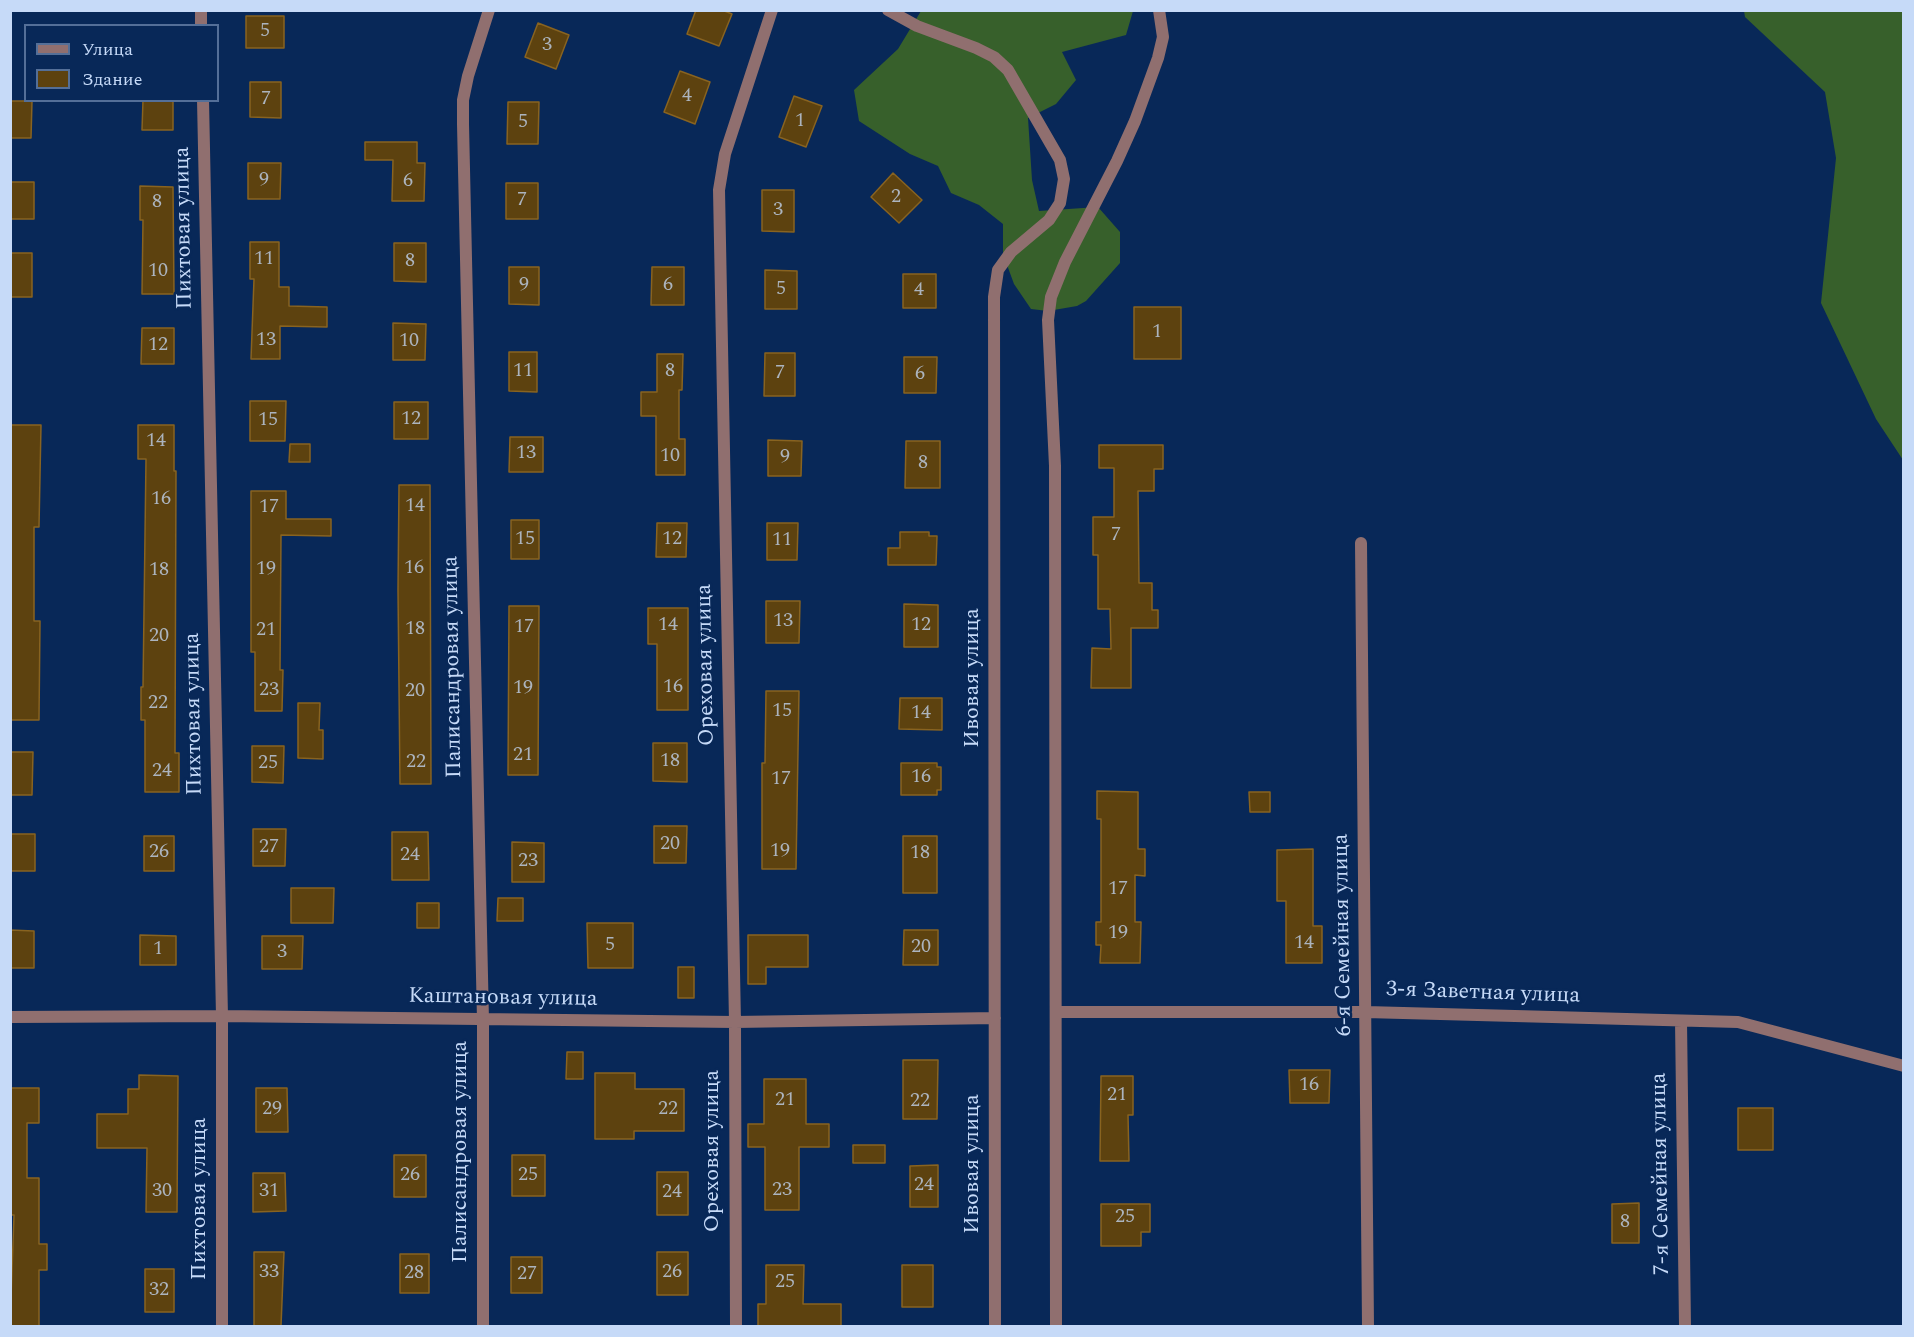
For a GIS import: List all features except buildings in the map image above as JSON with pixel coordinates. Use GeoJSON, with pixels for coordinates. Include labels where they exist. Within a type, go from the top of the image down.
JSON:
{"type":"FeatureCollection","features":[{"type":"Feature","properties":{"kind":"street","name":"Палисандровая улица"},"geometry":{"type":"LineString","coordinates":[[483,1326],[483,1020],[462,124],[463,100],[468,76],[489,10]]}},
{"type":"Feature","properties":{"kind":"street","name":"Ореховая улица"},"geometry":{"type":"LineString","coordinates":[[736,1326],[735,1022],[719,189],[725,154],[772,10]]}},
{"type":"Feature","properties":{"kind":"street","name":"Ивовая улица"},"geometry":{"type":"LineString","coordinates":[[888,10],[917,26],[976,48],[994,57],[1008,70],[1060,160],[1064,179],[1060,203],[1049,220],[1011,252],[998,270],[994,297],[994,1326]]}},
{"type":"Feature","properties":{"kind":"street"},"geometry":{"type":"LineString","coordinates":[[1056,1326],[1055,466],[1048,320],[1051,297],[1065,262],[1117,161],[1135,121],[1158,58],[1162,37],[1159,10]]}},
{"type":"Feature","properties":{"kind":"street","name":"Пихтовая улица"},"geometry":{"type":"LineString","coordinates":[[203,102],[222,1016],[222,1326]]}},
{"type":"Feature","properties":{"kind":"street","name":"6-я Семейная улица"},"geometry":{"type":"LineString","coordinates":[[1361,543],[1368,1326]]}},
{"type":"Feature","properties":{"kind":"street","name":"3-я Заветная улица"},"geometry":{"type":"LineString","coordinates":[[1056,1012],[1366,1012],[1738,1022],[1904,1066]]}},
{"type":"Feature","properties":{"kind":"street","name":"Каштановая улица"},"geometry":{"type":"LineString","coordinates":[[10,1017],[222,1016],[735,1022],[995,1018]]}},
{"type":"Feature","properties":{"kind":"street","name":"7-я Семейная улица"},"geometry":{"type":"LineString","coordinates":[[1681,1021],[1685,1326]]}},
{"type":"Feature","properties":{"kind":"green space"},"geometry":{"type":"Polygon","coordinates":[[[921,11],[1133,11],[1126,35],[1062,52],[1076,80],[1056,104],[1028,118],[1032,180],[1039,211],[1098,207],[1120,232],[1120,263],[1086,301],[1077,306],[1048,311],[1031,309],[1014,284],[1003,254],[1003,224],[979,205],[951,193],[938,166],[910,154],[859,121],[854,90],[898,49],[921,11]]]}},
{"type":"Feature","properties":{"kind":"green space"},"geometry":{"type":"Polygon","coordinates":[[[1744,11],[1903,11],[1903,460],[1876,419],[1821,303],[1836,158],[1825,92],[1745,17],[1744,11]]]}}]}
